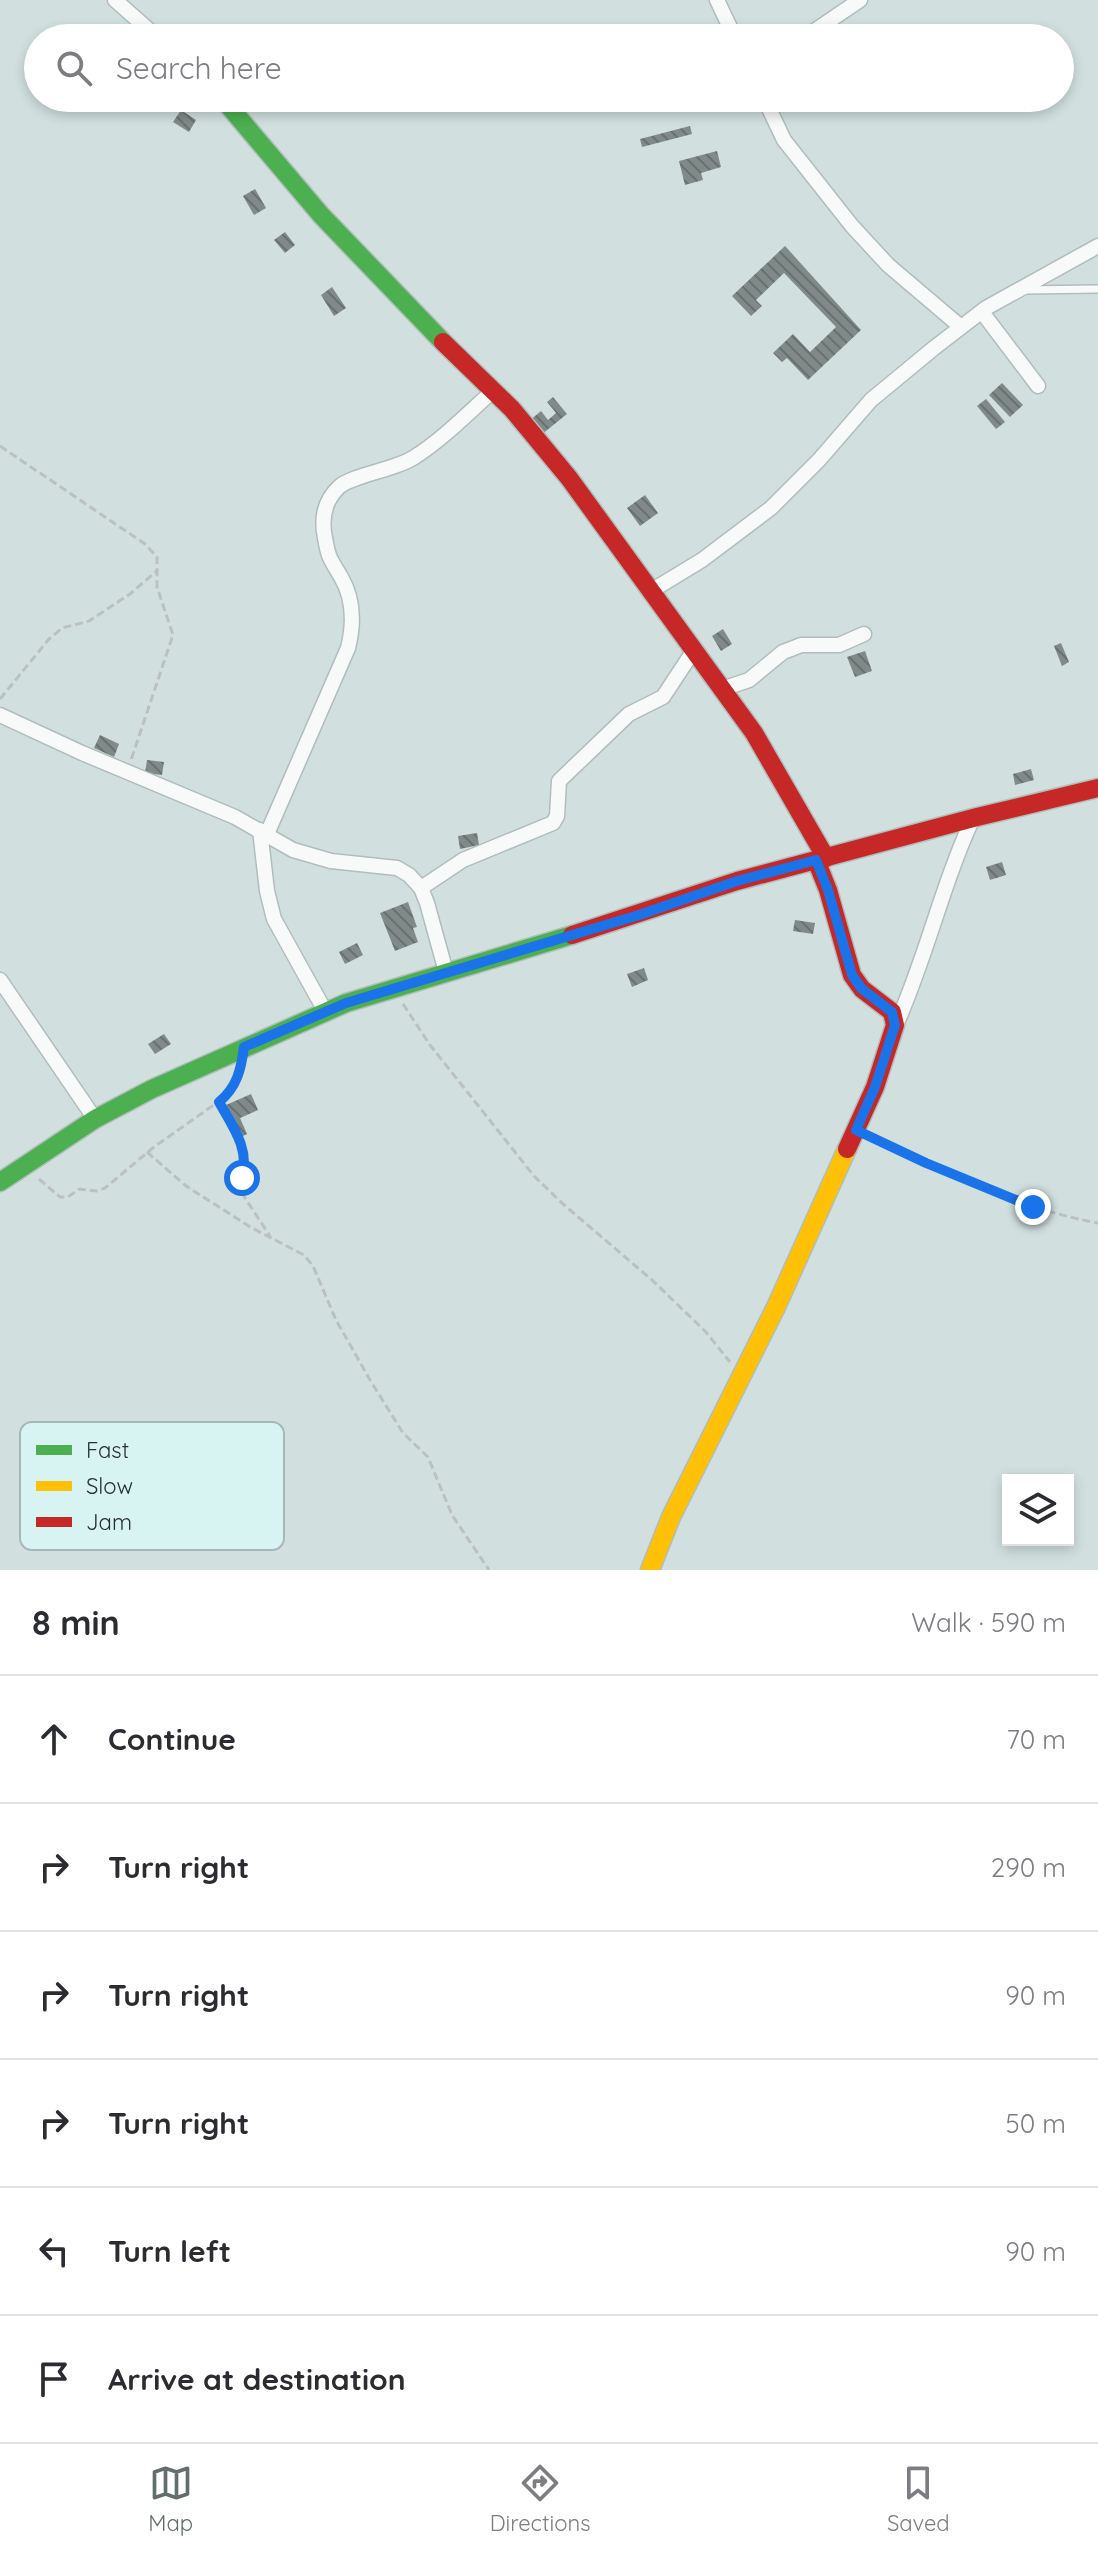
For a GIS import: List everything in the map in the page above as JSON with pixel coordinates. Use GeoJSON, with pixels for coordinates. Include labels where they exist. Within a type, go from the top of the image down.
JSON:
{"type":"FeatureCollection","features":[{"type":"Feature","properties":{"kind":"street"},"geometry":{"type":"LineString","coordinates":[[115,0],[142,24]]}},
{"type":"Feature","properties":{"kind":"street"},"geometry":{"type":"LineString","coordinates":[[717,0],[728,24]]}},
{"type":"Feature","properties":{"kind":"street"},"geometry":{"type":"LineString","coordinates":[[825,24],[860,0]]}},
{"type":"Feature","properties":{"kind":"street"},"geometry":{"type":"LineString","coordinates":[[234,112],[321,215],[401,301],[512,409],[569,478],[694,650],[754,733],[821,859],[852,975],[862,989],[892,1012],[895,1025]]}},
{"type":"Feature","properties":{"kind":"street"},"geometry":{"type":"LineString","coordinates":[[771,112],[784,140],[852,226],[888,265],[961,327]]}},
{"type":"Feature","properties":{"kind":"street"},"geometry":{"type":"LineString","coordinates":[[651,591],[702,560],[771,508],[883,388],[961,327],[1018,289],[1098,246]]}},
{"type":"Feature","properties":{"kind":"street"},"geometry":{"type":"LineString","coordinates":[[982,312],[1038,386]]}},
{"type":"Feature","properties":{"kind":"street"},"geometry":{"type":"LineString","coordinates":[[325,1011],[274,919],[267,891],[263,832],[343,661],[353,628],[346,590],[328,555],[322,518],[336,490],[346,482],[412,459],[494,390]]}},
{"type":"Feature","properties":{"kind":"street"},"geometry":{"type":"LineString","coordinates":[[722,689],[749,680],[783,652],[801,645],[839,645],[864,634]]}},
{"type":"Feature","properties":{"kind":"street"},"geometry":{"type":"LineString","coordinates":[[421,888],[463,860],[550,826],[557,816],[559,781],[629,714],[663,697],[694,650]]}},
{"type":"Feature","properties":{"kind":"street"},"geometry":{"type":"LineString","coordinates":[[0,715],[263,832],[280,844],[331,861],[397,868],[421,888],[446,972]]}},
{"type":"Feature","properties":{"kind":"street"},"geometry":{"type":"LineString","coordinates":[[0,1182],[95,1119],[152,1089],[325,1011],[392,988],[639,915],[737,881],[1098,788]]}},
{"type":"Feature","properties":{"kind":"street"},"geometry":{"type":"LineString","coordinates":[[650,1570],[671,1517],[743,1378],[875,1087],[947,881],[973,818]]}},
{"type":"Feature","properties":{"kind":"street"},"geometry":{"type":"LineString","coordinates":[[0,980],[95,1119]]}},
{"type":"Feature","properties":{"kind":"lane"},"geometry":{"type":"LineString","coordinates":[[1018,289],[1098,289]]}},
{"type":"Feature","properties":{"kind":"path"},"geometry":{"type":"LineString","coordinates":[[0,446],[151,548],[157,557],[157,587],[173,635],[127,771]]}},
{"type":"Feature","properties":{"kind":"path"},"geometry":{"type":"LineString","coordinates":[[0,699],[49,639],[62,628],[89,621],[130,594],[159,568]]}},
{"type":"Feature","properties":{"kind":"path"},"geometry":{"type":"LineString","coordinates":[[392,988],[430,1045],[534,1176],[678,1304],[705,1331],[743,1378]]}},
{"type":"Feature","properties":{"kind":"path"},"geometry":{"type":"LineString","coordinates":[[24,1166],[60,1197],[68,1197],[79,1189],[97,1191],[105,1188],[147,1152],[219,1102],[233,1088],[240,1074],[244,1047]]}},
{"type":"Feature","properties":{"kind":"path"},"geometry":{"type":"LineString","coordinates":[[219,1102],[242,1144],[243,1195],[273,1239]]}},
{"type":"Feature","properties":{"kind":"path"},"geometry":{"type":"LineString","coordinates":[[856,1130],[1033,1207],[1098,1223]]}},
{"type":"Feature","properties":{"kind":"path"},"geometry":{"type":"LineString","coordinates":[[147,1152],[186,1186],[304,1255],[313,1266],[336,1320],[370,1380],[403,1433],[428,1457],[452,1515],[489,1570]]}},
{"type":"Feature","properties":{"kind":"building"},"geometry":{"type":"Polygon","coordinates":[[[180,112],[196,120],[189,132],[173,122],[180,112]]]}},
{"type":"Feature","properties":{"kind":"building"},"geometry":{"type":"Polygon","coordinates":[[[690,126],[692,134],[642,147],[640,139],[690,126]]]}},
{"type":"Feature","properties":{"kind":"building"},"geometry":{"type":"Polygon","coordinates":[[[717,151],[721,167],[701,173],[703,180],[685,185],[679,161],[717,151]]]}},
{"type":"Feature","properties":{"kind":"building"},"geometry":{"type":"Polygon","coordinates":[[[255,189],[266,208],[254,215],[243,196],[255,189]]]}},
{"type":"Feature","properties":{"kind":"building"},"geometry":{"type":"Polygon","coordinates":[[[285,232],[295,245],[285,253],[274,240],[285,232]]]}},
{"type":"Feature","properties":{"kind":"building"},"geometry":{"type":"Polygon","coordinates":[[[785,246],[861,330],[808,380],[787,358],[782,362],[773,353],[793,334],[810,352],[836,327],[784,273],[756,300],[762,306],[751,316],[732,296],[785,246]]]}},
{"type":"Feature","properties":{"kind":"building"},"geometry":{"type":"Polygon","coordinates":[[[332,287],[346,308],[334,316],[321,295],[332,287]]]}},
{"type":"Feature","properties":{"kind":"building"},"geometry":{"type":"Polygon","coordinates":[[[1002,383],[1023,405],[1010,417],[989,395],[1002,383]]]}},
{"type":"Feature","properties":{"kind":"building"},"geometry":{"type":"Polygon","coordinates":[[[553,397],[567,414],[541,435],[529,421],[541,411],[548,420],[556,413],[547,402],[553,397]]]}},
{"type":"Feature","properties":{"kind":"building"},"geometry":{"type":"Polygon","coordinates":[[[986,399],[1005,422],[996,429],[977,406],[986,399]]]}},
{"type":"Feature","properties":{"kind":"building"},"geometry":{"type":"Polygon","coordinates":[[[645,495],[658,513],[640,526],[627,508],[645,495]]]}},
{"type":"Feature","properties":{"kind":"building"},"geometry":{"type":"Polygon","coordinates":[[[723,629],[732,644],[721,651],[712,636],[723,629]]]}},
{"type":"Feature","properties":{"kind":"building"},"geometry":{"type":"Polygon","coordinates":[[[1061,643],[1069,662],[1062,666],[1054,646],[1061,643]]]}},
{"type":"Feature","properties":{"kind":"building"},"geometry":{"type":"Polygon","coordinates":[[[865,651],[872,671],[855,677],[847,657],[865,651]]]}},
{"type":"Feature","properties":{"kind":"building"},"geometry":{"type":"Polygon","coordinates":[[[100,735],[119,744],[114,757],[94,748],[100,735]]]}},
{"type":"Feature","properties":{"kind":"building"},"geometry":{"type":"Polygon","coordinates":[[[147,760],[164,762],[162,775],[145,773],[147,760]]]}},
{"type":"Feature","properties":{"kind":"building"},"geometry":{"type":"Polygon","coordinates":[[[1031,769],[1034,780],[1015,785],[1013,774],[1031,769]]]}},
{"type":"Feature","properties":{"kind":"building"},"geometry":{"type":"Polygon","coordinates":[[[477,833],[479,845],[460,849],[458,836],[477,833]]]}},
{"type":"Feature","properties":{"kind":"building"},"geometry":{"type":"Polygon","coordinates":[[[1002,862],[1006,875],[990,880],[986,867],[1002,862]]]}},
{"type":"Feature","properties":{"kind":"building"},"geometry":{"type":"Polygon","coordinates":[[[408,902],[417,927],[413,928],[418,942],[395,951],[380,913],[408,902]]]}},
{"type":"Feature","properties":{"kind":"building"},"geometry":{"type":"Polygon","coordinates":[[[795,920],[815,923],[813,934],[793,931],[795,920]]]}},
{"type":"Feature","properties":{"kind":"building"},"geometry":{"type":"Polygon","coordinates":[[[357,943],[363,955],[345,964],[339,952],[357,943]]]}},
{"type":"Feature","properties":{"kind":"building"},"geometry":{"type":"Polygon","coordinates":[[[644,968],[648,980],[632,987],[627,974],[644,968]]]}},
{"type":"Feature","properties":{"kind":"building"},"geometry":{"type":"Polygon","coordinates":[[[164,1034],[171,1044],[155,1054],[148,1044],[164,1034]]]}},
{"type":"Feature","properties":{"kind":"building"},"geometry":{"type":"Polygon","coordinates":[[[251,1094],[258,1110],[240,1118],[247,1134],[241,1137],[226,1105],[251,1094]]]}},
{"type":"Feature","properties":{"kind":"traffic: fast"},"geometry":{"type":"LineString","coordinates":[[234,112],[321,215],[443,342]]}},
{"type":"Feature","properties":{"kind":"traffic: fast"},"geometry":{"type":"LineString","coordinates":[[0,1182],[95,1119],[152,1089],[346,1003],[572,935]]}},
{"type":"Feature","properties":{"kind":"traffic: slow"},"geometry":{"type":"LineString","coordinates":[[650,1570],[671,1517],[776,1307],[847,1149]]}},
{"type":"Feature","properties":{"kind":"traffic: jam"},"geometry":{"type":"LineString","coordinates":[[443,342],[512,409],[569,478],[754,733],[826,858]]}},
{"type":"Feature","properties":{"kind":"traffic: jam"},"geometry":{"type":"LineString","coordinates":[[572,935],[737,881],[1098,788]]}},
{"type":"Feature","properties":{"kind":"traffic: jam"},"geometry":{"type":"LineString","coordinates":[[816,860],[828,890],[852,975],[862,989],[892,1012],[895,1025],[875,1087],[847,1149]]}},
{"type":"Feature","properties":{"kind":"route"},"geometry":{"type":"LineString","coordinates":[[242,1178],[242,1144],[219,1102],[228,1095],[240,1074],[244,1047],[346,1003],[639,915],[737,881],[816,860],[828,890],[852,975],[862,989],[892,1012],[895,1025],[875,1087],[856,1130],[1033,1207]]}}]}
